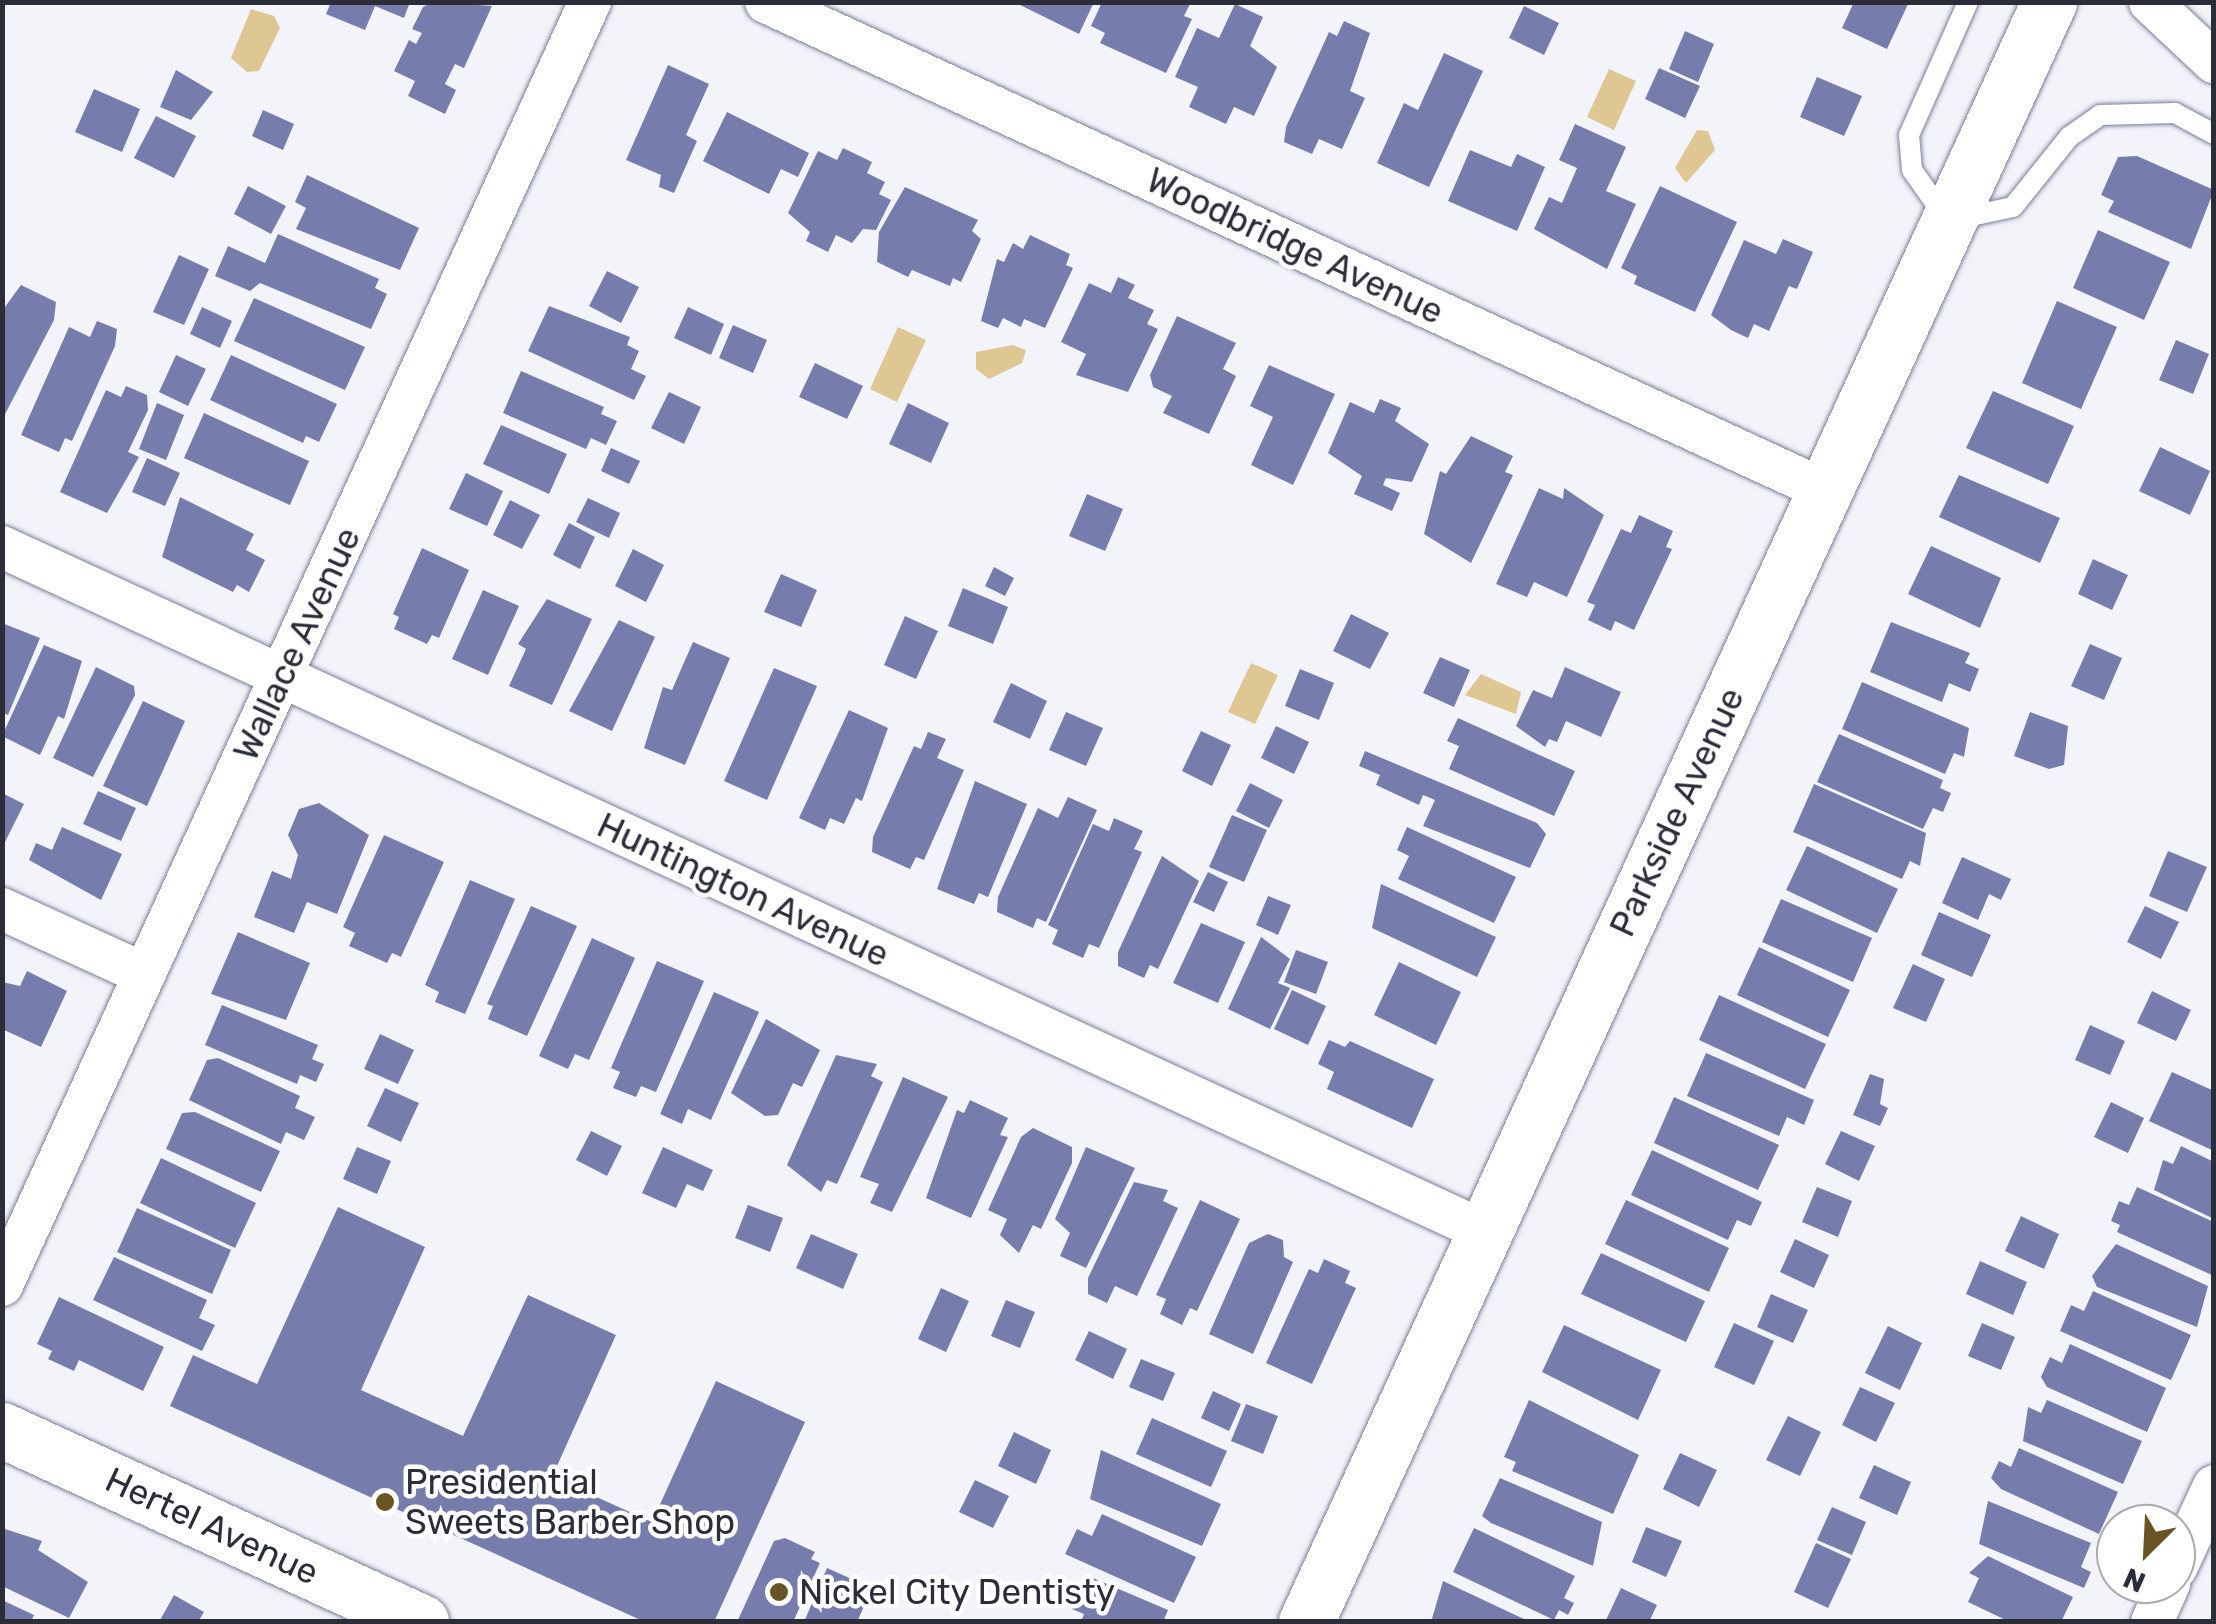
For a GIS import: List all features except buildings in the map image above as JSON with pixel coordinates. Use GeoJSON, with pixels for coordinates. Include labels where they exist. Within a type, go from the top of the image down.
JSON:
{"type":"FeatureCollection","features":[{"type":"Feature","properties":{"kind":"street","name":"Wallace Avenue"},"geometry":{"type":"LineString","coordinates":[[2,1284],[590,2]]}},
{"type":"Feature","properties":{"kind":"street","name":"Woodbridge Avenue"},"geometry":{"type":"LineString","coordinates":[[766,2],[1824,490]]}},
{"type":"Feature","properties":{"kind":"street","name":"Parkside Avenue"},"geometry":{"type":"LineString","coordinates":[[1306,1622],[2048,2]]}},
{"type":"Feature","properties":{"kind":"street"},"geometry":{"type":"LineString","coordinates":[[2150,2],[2214,62]]}},
{"type":"Feature","properties":{"kind":"street"},"geometry":{"type":"LineString","coordinates":[[2192,2],[2214,23]]}},
{"type":"Feature","properties":{"kind":"street","name":"Huntington Avenue"},"geometry":{"type":"LineString","coordinates":[[2,547],[1484,1232]]}},
{"type":"Feature","properties":{"kind":"street"},"geometry":{"type":"LineString","coordinates":[[2,909],[144,974]]}},
{"type":"Feature","properties":{"kind":"street","name":"Hertel Avenue"},"geometry":{"type":"LineString","coordinates":[[2,1430],[420,1622]]}},
{"type":"Feature","properties":{"kind":"street"},"geometry":{"type":"LineString","coordinates":[[2196,1525],[2214,1486]]}},
{"type":"Feature","properties":{"kind":"lane"},"geometry":{"type":"LineString","coordinates":[[1968,2],[1909,135],[1912,170],[1948,221],[2013,207],[2070,136],[2100,115],[2176,114],[2214,134]]}},
{"type":"Feature","properties":{"kind":"shaded area"},"geometry":{"type":"Polygon","coordinates":[[[251,9],[274,16],[280,28],[259,71],[247,72],[231,58],[251,9]]]}},
{"type":"Feature","properties":{"kind":"shaded area"},"geometry":{"type":"Polygon","coordinates":[[[1609,69],[1636,81],[1614,130],[1587,117],[1609,69]]]}},
{"type":"Feature","properties":{"kind":"shaded area"},"geometry":{"type":"Polygon","coordinates":[[[1697,130],[1708,131],[1715,150],[1686,183],[1675,168],[1697,130]]]}},
{"type":"Feature","properties":{"kind":"shaded area"},"geometry":{"type":"Polygon","coordinates":[[[898,327],[926,340],[897,402],[870,389],[898,327]]]}},
{"type":"Feature","properties":{"kind":"shaded area"},"geometry":{"type":"Polygon","coordinates":[[[1013,345],[1026,350],[1022,363],[989,379],[976,369],[976,352],[1013,345]]]}},
{"type":"Feature","properties":{"kind":"shaded area"},"geometry":{"type":"Polygon","coordinates":[[[1251,663],[1278,675],[1255,724],[1228,712],[1251,663]]]}},
{"type":"Feature","properties":{"kind":"shaded area"},"geometry":{"type":"Polygon","coordinates":[[[1481,674],[1521,692],[1516,714],[1465,695],[1481,674]]]}},
{"type":"Feature","properties":{"kind":"place","name":"Presidential Sweets Barber Shop"},"geometry":{"type":"Point","coordinates":[385,1502]}},
{"type":"Feature","properties":{"kind":"place","name":"Nickel City Dentisty"},"geometry":{"type":"Point","coordinates":[779,1592]}}]}
